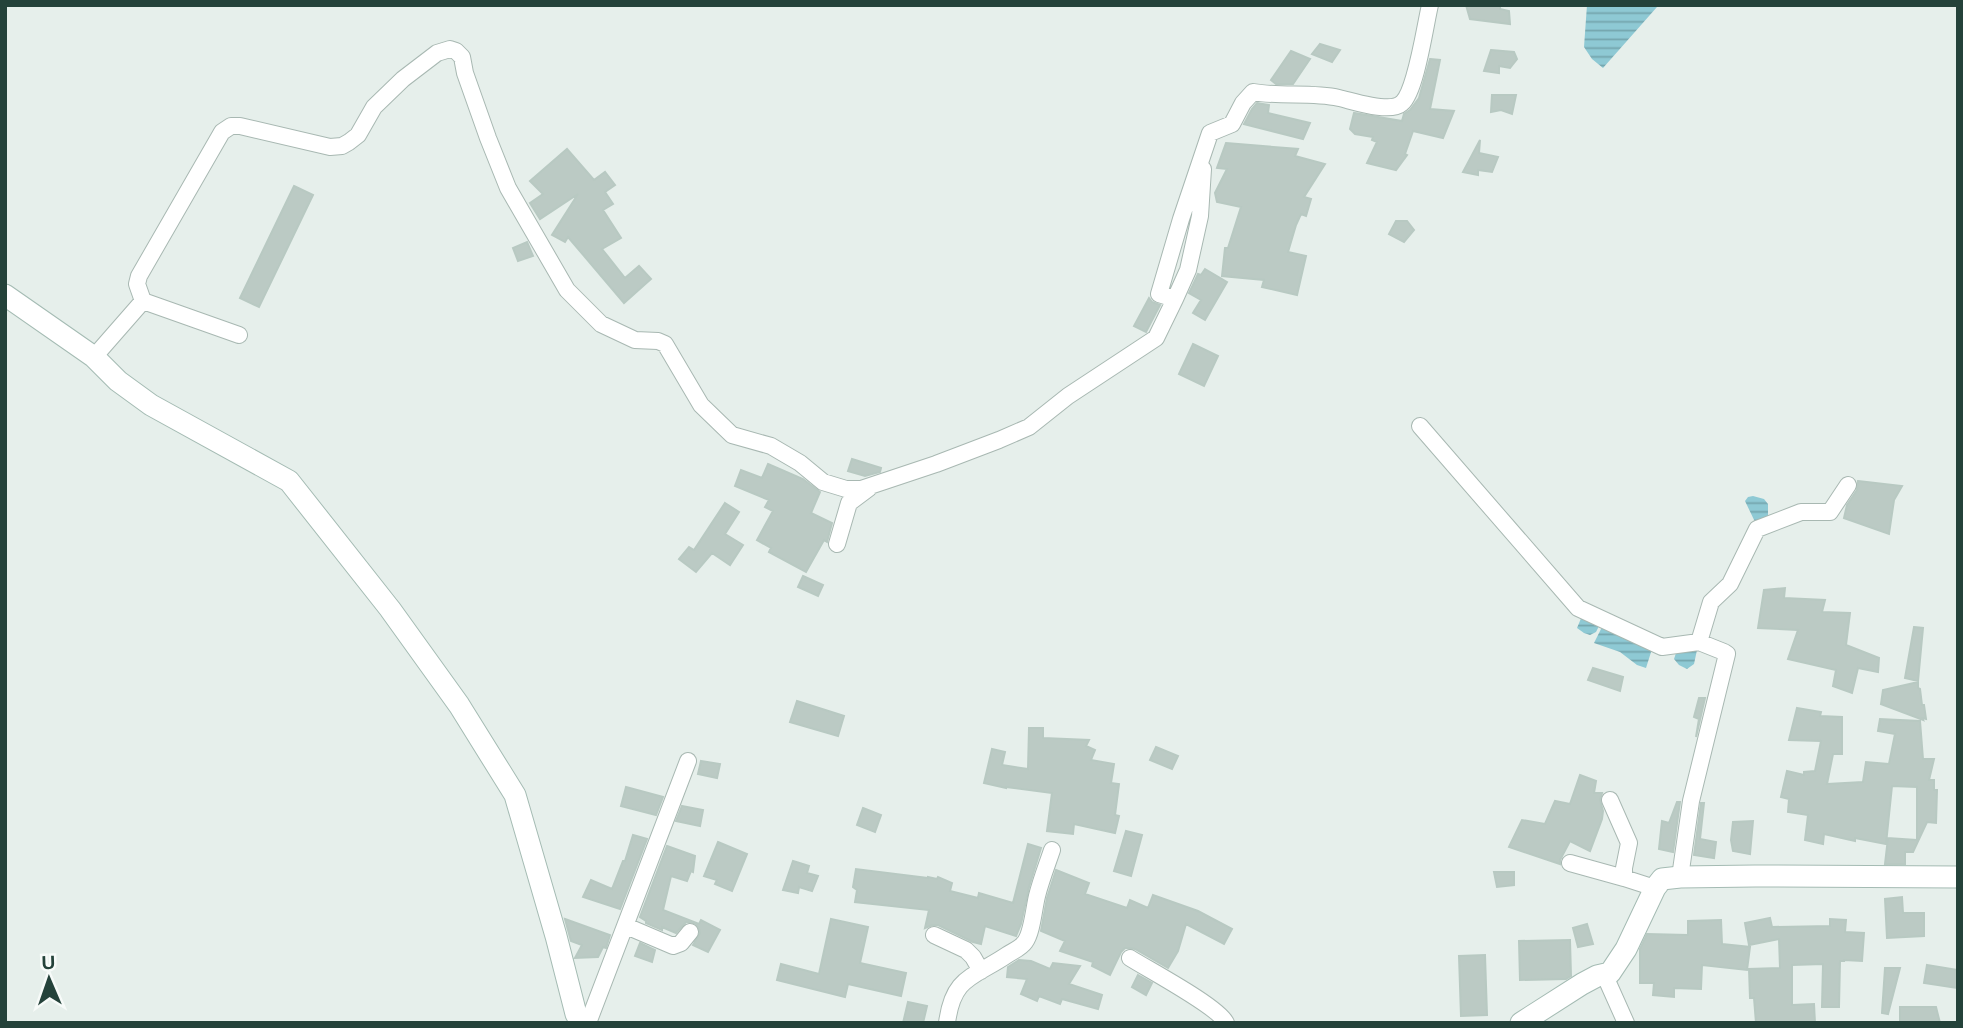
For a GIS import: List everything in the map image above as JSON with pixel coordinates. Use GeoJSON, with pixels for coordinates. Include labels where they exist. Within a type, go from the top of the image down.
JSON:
{"type":"FeatureCollection","features":[{"type":"Feature","properties":{"kind":"street"},"geometry":{"type":"LineString","coordinates":[[143,301],[137,284],[139,276],[222,132],[231,126],[240,126],[330,147],[342,146],[358,135],[374,107],[403,79],[437,53],[450,49],[462,57],[465,73],[508,188],[567,290],[601,324],[635,341],[658,341],[665,344],[701,404],[732,435],[771,446],[800,463],[823,482],[846,489],[861,489],[1028,427],[1068,396],[1156,338],[1175,299],[1159,294],[1210,133],[1232,124],[1243,103],[1253,92],[1267,95],[1300,93],[1336,97],[1374,106],[1399,106],[1411,89],[1430,5]]}},
{"type":"Feature","properties":{"kind":"street"},"geometry":{"type":"LineString","coordinates":[[5,295],[94,357],[118,381],[151,405],[289,481],[390,609],[459,705],[515,795],[576,1014],[582,1023]]}},
{"type":"Feature","properties":{"kind":"street"},"geometry":{"type":"LineString","coordinates":[[94,357],[143,301]]}},
{"type":"Feature","properties":{"kind":"street"},"geometry":{"type":"LineString","coordinates":[[143,301],[239,335]]}},
{"type":"Feature","properties":{"kind":"street"},"geometry":{"type":"LineString","coordinates":[[1420,426],[1578,608],[1662,647],[1699,642],[1724,652],[1727,657],[1691,801],[1679,877]]}},
{"type":"Feature","properties":{"kind":"street"},"geometry":{"type":"LineString","coordinates":[[837,544],[849,503],[874,485]]}},
{"type":"Feature","properties":{"kind":"street"},"geometry":{"type":"LineString","coordinates":[[1699,642],[1711,602],[1730,584],[1757,529],[1801,512],[1830,512],[1848,485]]}},
{"type":"Feature","properties":{"kind":"street"},"geometry":{"type":"LineString","coordinates":[[588,1023],[688,761]]}},
{"type":"Feature","properties":{"kind":"street"},"geometry":{"type":"LineString","coordinates":[[1609,800],[1629,843],[1624,878]]}},
{"type":"Feature","properties":{"kind":"street"},"geometry":{"type":"LineString","coordinates":[[947,1023],[950,1002],[961,984],[1024,944],[1052,850]]}},
{"type":"Feature","properties":{"kind":"street"},"geometry":{"type":"LineString","coordinates":[[1570,863],[1655,888]]}},
{"type":"Feature","properties":{"kind":"street"},"geometry":{"type":"LineString","coordinates":[[1521,1023],[1582,984],[1597,976],[1611,973],[1662,878],[1958,877]]}},
{"type":"Feature","properties":{"kind":"street"},"geometry":{"type":"LineString","coordinates":[[626,926],[673,946],[681,943],[690,932]]}},
{"type":"Feature","properties":{"kind":"street"},"geometry":{"type":"LineString","coordinates":[[934,934],[966,950],[981,971]]}},
{"type":"Feature","properties":{"kind":"street"},"geometry":{"type":"LineString","coordinates":[[1130,958],[1209,1007],[1224,1018],[1226,1023]]}},
{"type":"Feature","properties":{"kind":"street"},"geometry":{"type":"LineString","coordinates":[[1605,976],[1626,1023]]}},
{"type":"Feature","properties":{"kind":"water"},"geometry":{"type":"Polygon","coordinates":[[[1587,5],[1657,7],[1603,68],[1592,59],[1584,47],[1587,5]]]}},
{"type":"Feature","properties":{"kind":"water"},"geometry":{"type":"Polygon","coordinates":[[[1753,496],[1764,499],[1768,504],[1768,520],[1756,524],[1745,501],[1753,496]]]}},
{"type":"Feature","properties":{"kind":"water"},"geometry":{"type":"Polygon","coordinates":[[[1582,616],[1601,622],[1596,632],[1590,635],[1577,628],[1582,616]]]}},
{"type":"Feature","properties":{"kind":"water"},"geometry":{"type":"Polygon","coordinates":[[[1603,625],[1652,649],[1646,668],[1637,665],[1620,652],[1594,643],[1603,625]]]}},
{"type":"Feature","properties":{"kind":"water"},"geometry":{"type":"Polygon","coordinates":[[[1677,650],[1697,650],[1694,664],[1687,669],[1679,665],[1674,659],[1677,650]]]}},
{"type":"Feature","properties":{"kind":"building"},"geometry":{"type":"Polygon","coordinates":[[[1466,5],[1500,5],[1500,9],[1509,11],[1510,24],[1470,19],[1466,5]]]}},
{"type":"Feature","properties":{"kind":"building"},"geometry":{"type":"Polygon","coordinates":[[[1320,44],[1340,50],[1332,62],[1312,54],[1320,44]]]}},
{"type":"Feature","properties":{"kind":"building"},"geometry":{"type":"Polygon","coordinates":[[[1491,50],[1514,52],[1517,59],[1510,68],[1499,66],[1499,73],[1484,71],[1491,50]]]}},
{"type":"Feature","properties":{"kind":"building"},"geometry":{"type":"Polygon","coordinates":[[[1291,51],[1310,59],[1293,84],[1276,84],[1271,80],[1291,51]]]}},
{"type":"Feature","properties":{"kind":"building"},"geometry":{"type":"Polygon","coordinates":[[[1430,59],[1440,60],[1430,109],[1454,111],[1443,138],[1413,131],[1405,154],[1407,155],[1396,170],[1367,163],[1377,142],[1372,140],[1373,137],[1355,134],[1350,129],[1354,113],[1402,121],[1404,114],[1419,98],[1430,59]]]}},
{"type":"Feature","properties":{"kind":"building"},"geometry":{"type":"Polygon","coordinates":[[[1492,95],[1516,95],[1512,114],[1501,110],[1491,112],[1492,95]]]}},
{"type":"Feature","properties":{"kind":"building"},"geometry":{"type":"Polygon","coordinates":[[[1257,103],[1269,105],[1268,113],[1310,123],[1303,139],[1244,124],[1257,103]]]}},
{"type":"Feature","properties":{"kind":"building"},"geometry":{"type":"Polygon","coordinates":[[[1480,140],[1479,153],[1498,157],[1492,172],[1478,170],[1478,175],[1463,172],[1480,140]]]}},
{"type":"Feature","properties":{"kind":"building"},"geometry":{"type":"Polygon","coordinates":[[[1226,143],[1298,149],[1295,156],[1325,164],[1304,197],[1311,199],[1306,216],[1301,214],[1296,225],[1288,252],[1306,256],[1297,295],[1262,287],[1264,280],[1222,276],[1225,248],[1228,248],[1241,207],[1217,202],[1215,193],[1227,169],[1217,168],[1226,143]]]}},
{"type":"Feature","properties":{"kind":"building"},"geometry":{"type":"Polygon","coordinates":[[[567,149],[594,180],[605,172],[615,185],[605,192],[613,204],[603,210],[621,238],[602,249],[625,278],[639,266],[651,279],[624,303],[568,237],[565,242],[552,235],[578,194],[540,219],[530,203],[543,194],[530,181],[567,149]]]}},
{"type":"Feature","properties":{"kind":"building"},"geometry":{"type":"Polygon","coordinates":[[[294,186],[313,195],[259,307],[240,298],[294,186]]]}},
{"type":"Feature","properties":{"kind":"building"},"geometry":{"type":"Polygon","coordinates":[[[1396,221],[1407,221],[1414,230],[1404,242],[1389,234],[1396,221]]]}},
{"type":"Feature","properties":{"kind":"building"},"geometry":{"type":"Polygon","coordinates":[[[527,242],[533,256],[518,261],[513,248],[527,242]]]}},
{"type":"Feature","properties":{"kind":"building"},"geometry":{"type":"Polygon","coordinates":[[[1205,269],[1227,282],[1205,320],[1193,313],[1201,300],[1189,293],[1198,274],[1201,275],[1205,269]]]}},
{"type":"Feature","properties":{"kind":"building"},"geometry":{"type":"Polygon","coordinates":[[[1149,298],[1160,305],[1146,332],[1134,326],[1149,298]]]}},
{"type":"Feature","properties":{"kind":"building"},"geometry":{"type":"Polygon","coordinates":[[[1193,344],[1218,356],[1204,386],[1179,374],[1193,344]]]}},
{"type":"Feature","properties":{"kind":"building"},"geometry":{"type":"Polygon","coordinates":[[[852,459],[881,468],[880,472],[865,476],[848,471],[852,459]]]}},
{"type":"Feature","properties":{"kind":"building"},"geometry":{"type":"Polygon","coordinates":[[[768,464],[803,479],[820,492],[811,513],[832,523],[827,542],[824,540],[806,572],[769,552],[771,548],[757,540],[773,511],[765,507],[769,500],[735,486],[741,470],[762,478],[768,464]]]}},
{"type":"Feature","properties":{"kind":"building"},"geometry":{"type":"Polygon","coordinates":[[[1858,481],[1902,486],[1894,500],[1889,534],[1844,518],[1847,505],[1857,490],[1858,481]]]}},
{"type":"Feature","properties":{"kind":"building"},"geometry":{"type":"Polygon","coordinates":[[[725,503],[739,512],[725,534],[743,545],[730,565],[712,553],[696,572],[679,559],[689,547],[694,550],[725,503]]]}},
{"type":"Feature","properties":{"kind":"building"},"geometry":{"type":"Polygon","coordinates":[[[803,576],[823,585],[818,596],[798,587],[803,576]]]}},
{"type":"Feature","properties":{"kind":"building"},"geometry":{"type":"Polygon","coordinates":[[[1785,588],[1784,598],[1825,600],[1822,612],[1850,613],[1846,645],[1879,658],[1878,672],[1858,668],[1852,693],[1833,686],[1836,670],[1788,659],[1798,630],[1758,628],[1764,590],[1785,588]]]}},
{"type":"Feature","properties":{"kind":"building"},"geometry":{"type":"Polygon","coordinates":[[[1914,627],[1923,628],[1918,681],[1905,678],[1914,627]]]}},
{"type":"Feature","properties":{"kind":"building"},"geometry":{"type":"Polygon","coordinates":[[[1593,668],[1623,677],[1620,691],[1588,680],[1593,668]]]}},
{"type":"Feature","properties":{"kind":"building"},"geometry":{"type":"Polygon","coordinates":[[[1918,682],[1926,719],[1881,704],[1883,690],[1918,682]]]}},
{"type":"Feature","properties":{"kind":"building"},"geometry":{"type":"Polygon","coordinates":[[[1699,698],[1705,698],[1696,737],[1699,719],[1694,717],[1699,698]]]}},
{"type":"Feature","properties":{"kind":"building"},"geometry":{"type":"Polygon","coordinates":[[[797,701],[844,716],[838,736],[790,722],[797,701]]]}},
{"type":"Feature","properties":{"kind":"building"},"geometry":{"type":"Polygon","coordinates":[[[1797,708],[1821,712],[1820,716],[1842,717],[1842,754],[1833,754],[1827,784],[1863,782],[1866,762],[1889,764],[1895,734],[1878,731],[1880,719],[1920,721],[1923,759],[1934,759],[1929,780],[1934,780],[1934,790],[1937,790],[1936,823],[1927,822],[1913,852],[1905,852],[1905,864],[1885,864],[1888,838],[1917,840],[1917,787],[1892,786],[1886,844],[1824,834],[1823,844],[1805,840],[1808,815],[1788,812],[1789,799],[1781,797],[1787,771],[1804,775],[1804,772],[1815,771],[1821,741],[1789,740],[1797,708]]]}},
{"type":"Feature","properties":{"kind":"building"},"geometry":{"type":"Polygon","coordinates":[[[1029,728],[1043,728],[1043,738],[1089,740],[1086,746],[1095,750],[1091,760],[1114,764],[1111,783],[1119,784],[1115,815],[1119,816],[1115,833],[1074,824],[1073,834],[1047,831],[1052,793],[984,783],[992,749],[1005,752],[1002,765],[1028,769],[1029,728]]]}},
{"type":"Feature","properties":{"kind":"building"},"geometry":{"type":"Polygon","coordinates":[[[1156,747],[1178,756],[1172,769],[1150,760],[1156,747]]]}},
{"type":"Feature","properties":{"kind":"building"},"geometry":{"type":"Polygon","coordinates":[[[701,761],[720,764],[717,778],[698,774],[701,761]]]}},
{"type":"Feature","properties":{"kind":"building"},"geometry":{"type":"Polygon","coordinates":[[[1580,775],[1596,781],[1594,793],[1602,793],[1602,819],[1590,851],[1570,841],[1560,864],[1509,847],[1522,820],[1545,824],[1555,801],[1570,804],[1580,775]]]}},
{"type":"Feature","properties":{"kind":"building"},"geometry":{"type":"Polygon","coordinates":[[[626,787],[663,797],[656,815],[621,806],[626,787]]]}},
{"type":"Feature","properties":{"kind":"building"},"geometry":{"type":"Polygon","coordinates":[[[1677,802],[1680,802],[1673,852],[1659,849],[1662,821],[1669,823],[1677,802]]]}},
{"type":"Feature","properties":{"kind":"building"},"geometry":{"type":"Polygon","coordinates":[[[1701,803],[1704,803],[1700,839],[1716,842],[1714,858],[1694,855],[1701,803]]]}},
{"type":"Feature","properties":{"kind":"building"},"geometry":{"type":"Polygon","coordinates":[[[682,806],[703,810],[700,826],[676,821],[682,806]]]}},
{"type":"Feature","properties":{"kind":"building"},"geometry":{"type":"Polygon","coordinates":[[[863,808],[881,815],[875,832],[857,825],[863,808]]]}},
{"type":"Feature","properties":{"kind":"building"},"geometry":{"type":"Polygon","coordinates":[[[1753,821],[1750,854],[1733,851],[1733,822],[1753,821]]]}},
{"type":"Feature","properties":{"kind":"building"},"geometry":{"type":"Polygon","coordinates":[[[1126,831],[1142,835],[1131,876],[1114,871],[1126,831]]]}},
{"type":"Feature","properties":{"kind":"building"},"geometry":{"type":"Polygon","coordinates":[[[633,835],[647,839],[620,909],[583,897],[591,880],[612,889],[633,835]]]}},
{"type":"Feature","properties":{"kind":"building"},"geometry":{"type":"Polygon","coordinates":[[[718,842],[747,854],[732,891],[715,884],[717,880],[704,876],[718,842]]]}},
{"type":"Feature","properties":{"kind":"building"},"geometry":{"type":"Polygon","coordinates":[[[1028,844],[1041,848],[1016,936],[985,926],[981,944],[938,925],[925,928],[929,910],[855,902],[857,890],[853,887],[856,869],[938,877],[952,883],[950,891],[978,898],[979,893],[1013,903],[1028,844]]]}},
{"type":"Feature","properties":{"kind":"building"},"geometry":{"type":"Polygon","coordinates":[[[667,846],[695,856],[693,872],[691,871],[687,881],[671,876],[663,910],[699,924],[701,920],[720,930],[708,952],[693,945],[700,933],[696,924],[686,922],[676,933],[646,923],[640,917],[667,846]]]}},
{"type":"Feature","properties":{"kind":"building"},"geometry":{"type":"Polygon","coordinates":[[[793,861],[809,866],[807,873],[818,876],[812,891],[799,887],[798,893],[783,890],[793,861]]]}},
{"type":"Feature","properties":{"kind":"building"},"geometry":{"type":"Polygon","coordinates":[[[1056,870],[1089,883],[1085,894],[1127,908],[1130,900],[1148,908],[1153,895],[1198,911],[1232,929],[1224,944],[1186,924],[1178,951],[1168,968],[1135,949],[1125,948],[1110,975],[1092,966],[1093,962],[1060,951],[1065,941],[1041,931],[1056,870]]]}},
{"type":"Feature","properties":{"kind":"building"},"geometry":{"type":"Polygon","coordinates":[[[1494,872],[1514,872],[1514,885],[1497,887],[1494,872]]]}},
{"type":"Feature","properties":{"kind":"building"},"geometry":{"type":"Polygon","coordinates":[[[1902,897],[1903,913],[1924,913],[1924,936],[1887,938],[1885,899],[1902,897]]]}},
{"type":"Feature","properties":{"kind":"building"},"geometry":{"type":"Polygon","coordinates":[[[1770,918],[1772,927],[1830,926],[1830,919],[1846,920],[1845,932],[1864,933],[1862,961],[1840,961],[1839,1007],[1822,1007],[1823,964],[1792,965],[1792,1005],[1814,1004],[1815,1023],[1756,1023],[1754,998],[1750,998],[1749,969],[1780,968],[1779,939],[1749,945],[1745,923],[1770,918]]]}},
{"type":"Feature","properties":{"kind":"building"},"geometry":{"type":"Polygon","coordinates":[[[565,919],[610,935],[606,948],[603,947],[598,957],[575,958],[582,945],[571,941],[565,919]]]}},
{"type":"Feature","properties":{"kind":"building"},"geometry":{"type":"Polygon","coordinates":[[[831,919],[868,927],[860,963],[906,973],[901,996],[848,984],[845,997],[777,980],[781,964],[819,974],[831,919]]]}},
{"type":"Feature","properties":{"kind":"building"},"geometry":{"type":"Polygon","coordinates":[[[1721,920],[1722,944],[1750,947],[1747,970],[1702,965],[1701,989],[1674,988],[1674,997],[1653,995],[1654,983],[1640,983],[1640,949],[1647,934],[1688,935],[1688,921],[1721,920]]]}},
{"type":"Feature","properties":{"kind":"building"},"geometry":{"type":"Polygon","coordinates":[[[1587,924],[1593,944],[1578,947],[1573,928],[1587,924]]]}},
{"type":"Feature","properties":{"kind":"building"},"geometry":{"type":"Polygon","coordinates":[[[1570,940],[1571,976],[1566,979],[1520,980],[1519,941],[1570,940]]]}},
{"type":"Feature","properties":{"kind":"building"},"geometry":{"type":"Polygon","coordinates":[[[640,943],[655,950],[652,962],[635,956],[640,943]]]}},
{"type":"Feature","properties":{"kind":"building"},"geometry":{"type":"Polygon","coordinates":[[[1485,955],[1487,1015],[1461,1016],[1459,956],[1485,955]]]}},
{"type":"Feature","properties":{"kind":"building"},"geometry":{"type":"Polygon","coordinates":[[[1019,960],[1031,961],[1050,969],[1053,963],[1080,966],[1069,984],[1102,995],[1098,1009],[1062,999],[1060,1004],[1039,996],[1037,1001],[1021,994],[1027,979],[1007,977],[1008,967],[1019,960]]]}},
{"type":"Feature","properties":{"kind":"building"},"geometry":{"type":"Polygon","coordinates":[[[1927,965],[1958,970],[1958,988],[1924,983],[1927,965]]]}},
{"type":"Feature","properties":{"kind":"building"},"geometry":{"type":"Polygon","coordinates":[[[1885,968],[1900,968],[1888,1014],[1882,1013],[1885,968]]]}},
{"type":"Feature","properties":{"kind":"building"},"geometry":{"type":"Polygon","coordinates":[[[1138,975],[1152,983],[1146,995],[1132,987],[1138,975]]]}},
{"type":"Feature","properties":{"kind":"building"},"geometry":{"type":"Polygon","coordinates":[[[908,1002],[927,1006],[923,1023],[903,1023],[908,1002]]]}},
{"type":"Feature","properties":{"kind":"building"},"geometry":{"type":"Polygon","coordinates":[[[1900,1007],[1936,1007],[1940,1023],[1900,1023],[1900,1007]]]}}]}
